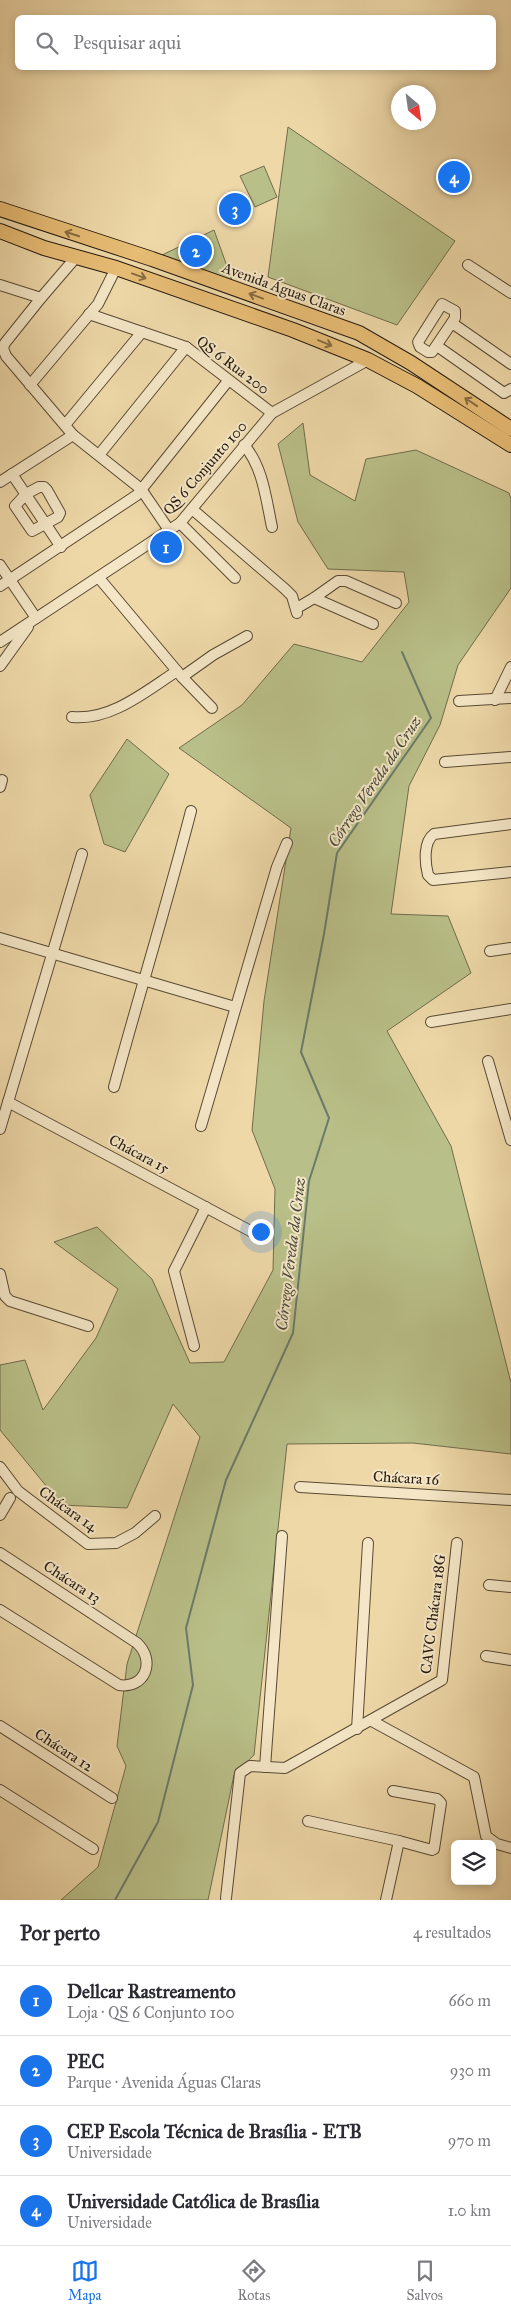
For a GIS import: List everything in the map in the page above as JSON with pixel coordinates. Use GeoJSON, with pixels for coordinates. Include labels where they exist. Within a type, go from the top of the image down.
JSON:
{"type":"FeatureCollection","features":[{"type":"Feature","properties":{"kind":"main road","name":"Avenida Águas Claras"},"geometry":{"type":"LineString","coordinates":[[0,209],[302,312],[359,334],[411,363],[509,424]]}},
{"type":"Feature","properties":{"kind":"main road"},"geometry":{"type":"LineString","coordinates":[[5,233],[18,225],[18,215]]}},
{"type":"Feature","properties":{"kind":"main road"},"geometry":{"type":"LineString","coordinates":[[44,248],[44,237],[53,228]]}},
{"type":"Feature","properties":{"kind":"main road"},"geometry":{"type":"LineString","coordinates":[[5,233],[44,248],[116,268],[293,330],[400,377],[511,445]]}},
{"type":"Feature","properties":{"kind":"main road"},"geometry":{"type":"LineString","coordinates":[[293,330],[295,319],[302,312]]}},
{"type":"Feature","properties":{"kind":"main road"},"geometry":{"type":"LineString","coordinates":[[400,377],[411,363]]}},
{"type":"Feature","properties":{"kind":"street"},"geometry":{"type":"LineString","coordinates":[[77,256],[3,345],[4,352],[74,435],[141,489],[169,530]]}},
{"type":"Feature","properties":{"kind":"street"},"geometry":{"type":"LineString","coordinates":[[468,264],[511,293]]}},
{"type":"Feature","properties":{"kind":"street"},"geometry":{"type":"LineString","coordinates":[[30,385],[98,304],[116,268]]}},
{"type":"Feature","properties":{"kind":"street"},"geometry":{"type":"LineString","coordinates":[[0,285],[41,298]]}},
{"type":"Feature","properties":{"kind":"street"},"geometry":{"type":"LineString","coordinates":[[442,304],[456,313],[452,323],[437,346],[430,353],[420,347],[418,342],[442,304]]}},
{"type":"Feature","properties":{"kind":"street","name":"QS 6 Rua 200"},"geometry":{"type":"LineString","coordinates":[[89,314],[186,347],[228,381],[272,412]]}},
{"type":"Feature","properties":{"kind":"street"},"geometry":{"type":"LineString","coordinates":[[452,323],[511,364]]}},
{"type":"Feature","properties":{"kind":"street"},"geometry":{"type":"LineString","coordinates":[[0,332],[12,335]]}},
{"type":"Feature","properties":{"kind":"street"},"geometry":{"type":"LineString","coordinates":[[65,425],[142,332]]}},
{"type":"Feature","properties":{"kind":"street"},"geometry":{"type":"LineString","coordinates":[[437,346],[504,393],[511,389]]}},
{"type":"Feature","properties":{"kind":"street"},"geometry":{"type":"LineString","coordinates":[[99,455],[186,347]]}},
{"type":"Feature","properties":{"kind":"street","name":"QS 6 Conjunto 100"},"geometry":{"type":"LineString","coordinates":[[0,642],[180,524],[272,412],[360,361]]}},
{"type":"Feature","properties":{"kind":"street"},"geometry":{"type":"LineString","coordinates":[[0,586],[132,500],[228,381]]}},
{"type":"Feature","properties":{"kind":"street"},"geometry":{"type":"LineString","coordinates":[[0,482],[74,435]]}},
{"type":"Feature","properties":{"kind":"street"},"geometry":{"type":"LineString","coordinates":[[244,445],[261,476],[272,527]]}},
{"type":"Feature","properties":{"kind":"street"},"geometry":{"type":"LineString","coordinates":[[12,474],[61,547]]}},
{"type":"Feature","properties":{"kind":"street"},"geometry":{"type":"LineString","coordinates":[[41,486],[46,490],[60,513],[58,517],[47,524],[34,531],[29,528],[15,506],[26,494],[41,486]]}},
{"type":"Feature","properties":{"kind":"street"},"geometry":{"type":"LineString","coordinates":[[192,509],[279,583],[292,596],[297,610],[338,581],[346,581],[396,603]]}},
{"type":"Feature","properties":{"kind":"street"},"geometry":{"type":"LineString","coordinates":[[180,524],[235,578]]}},
{"type":"Feature","properties":{"kind":"street"},"geometry":{"type":"LineString","coordinates":[[0,565],[33,621],[0,666]]}},
{"type":"Feature","properties":{"kind":"street"},"geometry":{"type":"LineString","coordinates":[[99,578],[179,674],[212,708]]}},
{"type":"Feature","properties":{"kind":"street"},"geometry":{"type":"LineString","coordinates":[[314,598],[373,624]]}},
{"type":"Feature","properties":{"kind":"street"},"geometry":{"type":"LineString","coordinates":[[72,717],[93,716],[115,708],[247,636]]}},
{"type":"Feature","properties":{"kind":"street"},"geometry":{"type":"LineString","coordinates":[[495,700],[511,667]]}},
{"type":"Feature","properties":{"kind":"street"},"geometry":{"type":"LineString","coordinates":[[459,702],[511,698]]}},
{"type":"Feature","properties":{"kind":"street"},"geometry":{"type":"LineString","coordinates":[[445,762],[511,757]]}},
{"type":"Feature","properties":{"kind":"street"},"geometry":{"type":"LineString","coordinates":[[114,1087],[144,978],[171,891],[191,811]]}},
{"type":"Feature","properties":{"kind":"street"},"geometry":{"type":"LineString","coordinates":[[511,824],[434,834],[428,841],[426,858],[428,876],[433,880],[511,872]]}},
{"type":"Feature","properties":{"kind":"street"},"geometry":{"type":"LineString","coordinates":[[201,1126],[277,867],[286,844]]}},
{"type":"Feature","properties":{"kind":"street"},"geometry":{"type":"LineString","coordinates":[[0,1129],[82,854]]}},
{"type":"Feature","properties":{"kind":"street"},"geometry":{"type":"LineString","coordinates":[[0,938],[90,966],[144,978],[235,1007]]}},
{"type":"Feature","properties":{"kind":"street"},"geometry":{"type":"LineString","coordinates":[[490,951],[511,948]]}},
{"type":"Feature","properties":{"kind":"street"},"geometry":{"type":"LineString","coordinates":[[432,1022],[511,1009]]}},
{"type":"Feature","properties":{"kind":"street"},"geometry":{"type":"LineString","coordinates":[[488,1061],[511,1140]]}},
{"type":"Feature","properties":{"kind":"street","name":"Chácara 15"},"geometry":{"type":"LineString","coordinates":[[8,1102],[256,1234]]}},
{"type":"Feature","properties":{"kind":"street"},"geometry":{"type":"LineString","coordinates":[[194,1346],[174,1271],[206,1207]]}},
{"type":"Feature","properties":{"kind":"street"},"geometry":{"type":"LineString","coordinates":[[0,1274],[5,1296],[10,1301],[88,1326]]}},
{"type":"Feature","properties":{"kind":"street","name":"Chácara 14"},"geometry":{"type":"LineString","coordinates":[[0,1467],[18,1491],[88,1544],[116,1543],[143,1528],[155,1516]]}},
{"type":"Feature","properties":{"kind":"street","name":"Chácara 16"},"geometry":{"type":"LineString","coordinates":[[300,1487],[511,1500]]}},
{"type":"Feature","properties":{"kind":"street"},"geometry":{"type":"LineString","coordinates":[[0,1515],[10,1498]]}},
{"type":"Feature","properties":{"kind":"street"},"geometry":{"type":"LineString","coordinates":[[265,1767],[282,1536]]}},
{"type":"Feature","properties":{"kind":"street"},"geometry":{"type":"LineString","coordinates":[[356,1729],[368,1543]]}},
{"type":"Feature","properties":{"kind":"street","name":"CAVC Chácara 18G"},"geometry":{"type":"LineString","coordinates":[[226,1898],[238,1776],[244,1768],[250,1766],[285,1768],[372,1721],[442,1680],[457,1543]]}},
{"type":"Feature","properties":{"kind":"street","name":"Chácara 13"},"geometry":{"type":"LineString","coordinates":[[0,1553],[128,1637],[142,1648],[147,1659],[147,1668],[142,1677],[135,1683],[128,1686],[119,1685],[0,1610]]}},
{"type":"Feature","properties":{"kind":"street"},"geometry":{"type":"LineString","coordinates":[[489,1585],[511,1587]]}},
{"type":"Feature","properties":{"kind":"street"},"geometry":{"type":"LineString","coordinates":[[486,1656],[511,1660]]}},
{"type":"Feature","properties":{"kind":"street"},"geometry":{"type":"LineString","coordinates":[[372,1721],[474,1777],[486,1836],[497,1844],[511,1848]]}},
{"type":"Feature","properties":{"kind":"street","name":"Chácara 12"},"geometry":{"type":"LineString","coordinates":[[0,1726],[112,1798]]}},
{"type":"Feature","properties":{"kind":"street"},"geometry":{"type":"LineString","coordinates":[[0,1790],[93,1849]]}},
{"type":"Feature","properties":{"kind":"street"},"geometry":{"type":"LineString","coordinates":[[308,1821],[434,1849],[441,1803],[438,1799],[393,1790]]}},
{"type":"Feature","properties":{"kind":"street"},"geometry":{"type":"LineString","coordinates":[[386,1900],[399,1841]]}},
{"type":"Feature","properties":{"kind":"green space"},"geometry":{"type":"Polygon","coordinates":[[[288,127],[455,241],[397,325],[268,277],[288,127]]]}},
{"type":"Feature","properties":{"kind":"green space"},"geometry":{"type":"Polygon","coordinates":[[[264,166],[277,197],[255,207],[240,176],[264,166]]]}},
{"type":"Feature","properties":{"kind":"green space"},"geometry":{"type":"Polygon","coordinates":[[[214,230],[233,283],[158,257],[214,230]]]}},
{"type":"Feature","properties":{"kind":"green space"},"geometry":{"type":"Polygon","coordinates":[[[303,423],[310,475],[355,501],[366,459],[416,450],[509,493],[511,499],[511,588],[458,665],[440,725],[409,786],[391,914],[448,916],[471,973],[387,1031],[451,1146],[511,1383],[511,1454],[413,1443],[287,1444],[254,1755],[234,1775],[208,1900],[61,1900],[98,1867],[126,1766],[117,1746],[127,1664],[200,1437],[173,1404],[127,1508],[62,1505],[0,1430],[0,1365],[25,1360],[43,1410],[96,1338],[118,1289],[54,1242],[97,1227],[152,1279],[190,1363],[224,1362],[273,1270],[275,1189],[252,1130],[264,1001],[291,828],[179,748],[242,705],[294,644],[362,662],[409,602],[404,572],[328,569],[298,522],[278,444],[303,423]]]}},
{"type":"Feature","properties":{"kind":"green space"},"geometry":{"type":"Polygon","coordinates":[[[127,739],[169,774],[125,852],[104,844],[90,795],[127,739]]]}},
{"type":"Feature","properties":{"kind":"waterway","name":"Córrego Vereda da Cruz"},"geometry":{"type":"LineString","coordinates":[[115,1900],[158,1822],[193,1685],[186,1628],[226,1480],[293,1333],[309,1181],[329,1118],[301,1052],[324,934],[337,853],[431,718],[402,652]]}},
{"type":"Feature","properties":{"kind":"place","name":"Universidade Católica de Brasília"},"geometry":{"type":"Point","coordinates":[454,177]}},
{"type":"Feature","properties":{"kind":"place","name":"CEP Escola Técnica de Brasília - ETB"},"geometry":{"type":"Point","coordinates":[235,209]}},
{"type":"Feature","properties":{"kind":"place","name":"PEC"},"geometry":{"type":"Point","coordinates":[196,251]}},
{"type":"Feature","properties":{"kind":"place","name":"Dellcar Rastreamento"},"geometry":{"type":"Point","coordinates":[166,547]}}]}
